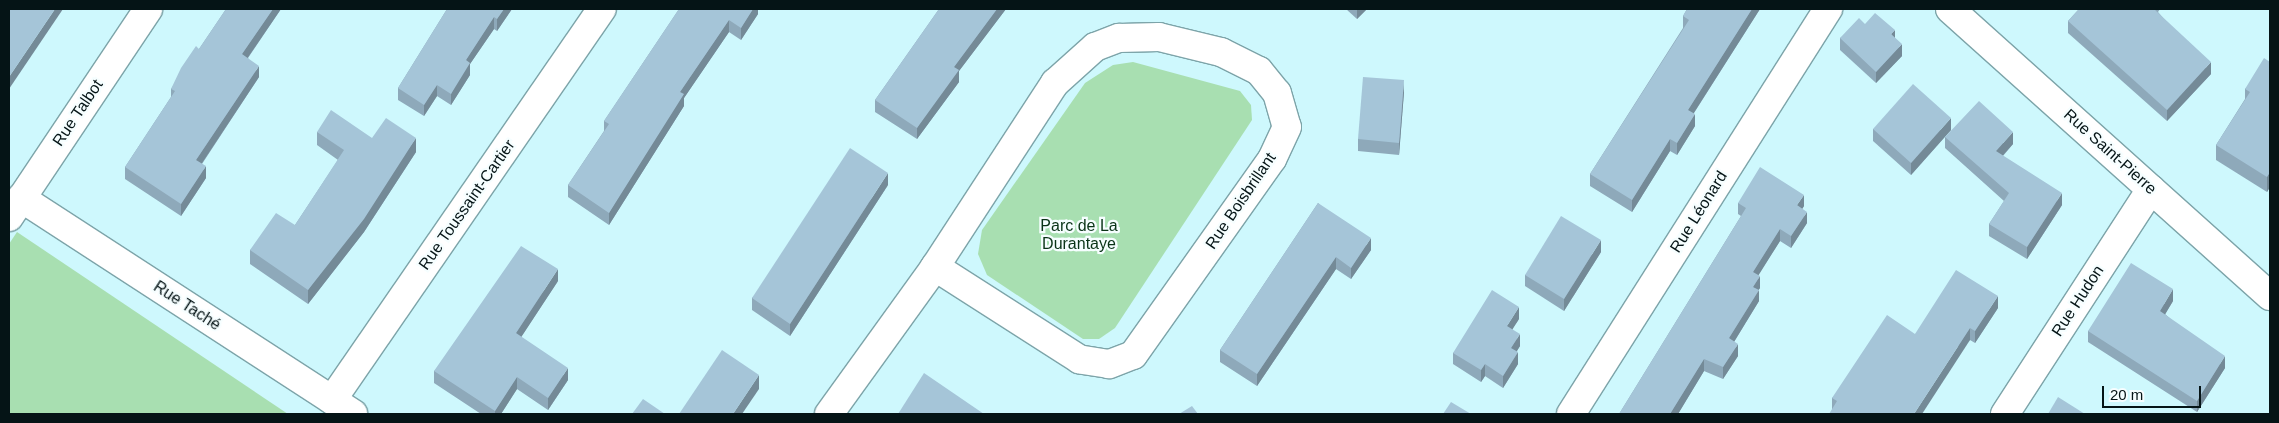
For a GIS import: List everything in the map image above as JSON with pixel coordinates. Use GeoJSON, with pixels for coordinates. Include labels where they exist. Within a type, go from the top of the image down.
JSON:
{"type":"FeatureCollection","features":[{"type":"Feature","properties":{"kind":"street","name":"Rue Talbot"},"geometry":{"type":"LineString","coordinates":[[15,207],[148,9]]}},
{"type":"Feature","properties":{"kind":"street","name":"Rue Toussaint-Cartier"},"geometry":{"type":"LineString","coordinates":[[343,407],[602,9]]}},
{"type":"Feature","properties":{"kind":"street","name":"Rue Léonard"},"geometry":{"type":"LineString","coordinates":[[1571,414],[1828,9]]}},
{"type":"Feature","properties":{"kind":"street","name":"Rue Saint-Pierre"},"geometry":{"type":"LineString","coordinates":[[1950,9],[2270,296]]}},
{"type":"Feature","properties":{"kind":"street","name":"Rue Boisbrillant"},"geometry":{"type":"LineString","coordinates":[[829,414],[935,267],[1055,83],[1095,47],[1119,38],[1159,37],[1221,52],[1259,71],[1277,93],[1287,127],[1272,159],[1134,355],[1109,364],[1079,359],[935,267]]}},
{"type":"Feature","properties":{"kind":"street","name":"Rue Hudon"},"geometry":{"type":"LineString","coordinates":[[2005,414],[2151,189]]}},
{"type":"Feature","properties":{"kind":"street","name":"Rue Taché"},"geometry":{"type":"LineString","coordinates":[[15,207],[343,407]]}},
{"type":"Feature","properties":{"kind":"green space","name":"Parc de La Durantaye"},"geometry":{"type":"Polygon","coordinates":[[[1133,62],[1240,91],[1251,105],[1252,120],[1115,328],[1099,339],[1083,339],[987,275],[978,254],[982,230],[1085,83],[1113,65],[1133,62]]]}},
{"type":"Feature","properties":{"kind":"green space"},"geometry":{"type":"Polygon","coordinates":[[[17,232],[288,414],[9,414],[9,244],[17,232]]]}},
{"type":"Feature","properties":{"kind":"building"},"geometry":{"type":"Polygon","coordinates":[[[9,9],[55,9],[9,77],[9,9]]]}},
{"type":"Feature","properties":{"kind":"building"},"geometry":{"type":"Polygon","coordinates":[[[226,9],[273,9],[242,54],[259,66],[196,160],[206,166],[181,204],[125,167],[175,91],[171,89],[181,68],[196,46],[199,49],[226,9]]]}},
{"type":"Feature","properties":{"kind":"building"},"geometry":{"type":"Polygon","coordinates":[[[447,9],[504,9],[497,19],[494,17],[466,60],[470,63],[451,94],[437,85],[424,105],[398,88],[447,9]]]}},
{"type":"Feature","properties":{"kind":"building"},"geometry":{"type":"Polygon","coordinates":[[[679,9],[753,9],[741,28],[729,20],[680,92],[684,94],[609,213],[568,185],[609,124],[604,121],[679,9]]]}},
{"type":"Feature","properties":{"kind":"building"},"geometry":{"type":"Polygon","coordinates":[[[939,9],[997,9],[954,67],[959,70],[917,128],[875,100],[939,9]]]}},
{"type":"Feature","properties":{"kind":"building"},"geometry":{"type":"Polygon","coordinates":[[[1687,9],[1752,9],[1688,110],[1695,114],[1677,143],[1670,139],[1632,200],[1590,174],[1689,20],[1683,16],[1687,9]]]}},
{"type":"Feature","properties":{"kind":"building"},"geometry":{"type":"Polygon","coordinates":[[[2079,9],[2154,9],[2211,62],[2167,110],[2068,21],[2079,9]]]}},
{"type":"Feature","properties":{"kind":"building"},"geometry":{"type":"Polygon","coordinates":[[[1875,13],[1895,30],[1891,34],[1902,44],[1876,72],[1840,38],[1859,18],[1865,24],[1875,13]]]}},
{"type":"Feature","properties":{"kind":"building"},"geometry":{"type":"Polygon","coordinates":[[[2264,58],[2270,62],[2270,172],[2267,177],[2216,145],[2250,92],[2245,89],[2264,58]]]}},
{"type":"Feature","properties":{"kind":"building"},"geometry":{"type":"Polygon","coordinates":[[[1363,77],[1404,80],[1399,143],[1358,139],[1363,77]]]}},
{"type":"Feature","properties":{"kind":"building"},"geometry":{"type":"Polygon","coordinates":[[[1913,84],[1951,118],[1911,163],[1873,129],[1913,84]]]}},
{"type":"Feature","properties":{"kind":"building"},"geometry":{"type":"Polygon","coordinates":[[[1979,101],[2013,132],[1996,151],[2062,193],[2027,247],[1989,224],[2009,193],[1945,137],[1979,101]]]}},
{"type":"Feature","properties":{"kind":"building"},"geometry":{"type":"Polygon","coordinates":[[[331,110],[372,138],[386,118],[416,138],[364,219],[308,290],[250,250],[276,213],[295,225],[344,150],[317,132],[331,110]]]}},
{"type":"Feature","properties":{"kind":"building"},"geometry":{"type":"Polygon","coordinates":[[[850,148],[888,173],[790,324],[752,298],[850,148]]]}},
{"type":"Feature","properties":{"kind":"building"},"geometry":{"type":"Polygon","coordinates":[[[1760,167],[1804,195],[1797,205],[1807,212],[1791,236],[1780,229],[1753,272],[1760,276],[1753,287],[1759,290],[1729,338],[1738,344],[1723,367],[1704,359],[1670,414],[1619,414],[1746,208],[1738,203],[1760,167]]]}},
{"type":"Feature","properties":{"kind":"building"},"geometry":{"type":"Polygon","coordinates":[[[1318,203],[1371,238],[1351,268],[1336,257],[1257,374],[1220,350],[1318,203]]]}},
{"type":"Feature","properties":{"kind":"building"},"geometry":{"type":"Polygon","coordinates":[[[1561,216],[1601,240],[1564,299],[1525,275],[1561,216]]]}},
{"type":"Feature","properties":{"kind":"building"},"geometry":{"type":"Polygon","coordinates":[[[521,246],[558,269],[516,333],[568,368],[548,398],[517,377],[495,411],[434,371],[521,246]]]}},
{"type":"Feature","properties":{"kind":"building"},"geometry":{"type":"Polygon","coordinates":[[[2131,263],[2173,289],[2160,311],[2225,356],[2197,401],[2088,331],[2131,263]]]}},
{"type":"Feature","properties":{"kind":"building"},"geometry":{"type":"Polygon","coordinates":[[[1956,270],[1998,296],[1975,331],[1970,328],[1914,414],[1829,414],[1837,401],[1832,398],[1887,315],[1915,334],[1956,270]]]}},
{"type":"Feature","properties":{"kind":"building"},"geometry":{"type":"Polygon","coordinates":[[[1492,290],[1519,307],[1507,326],[1520,334],[1511,348],[1518,352],[1503,376],[1485,364],[1481,370],[1453,353],[1492,290]]]}},
{"type":"Feature","properties":{"kind":"building"},"geometry":{"type":"Polygon","coordinates":[[[722,350],[759,375],[733,414],[679,414],[722,350]]]}},
{"type":"Feature","properties":{"kind":"building"},"geometry":{"type":"Polygon","coordinates":[[[924,373],[984,414],[898,414],[924,373]]]}},
{"type":"Feature","properties":{"kind":"building"},"geometry":{"type":"Polygon","coordinates":[[[2058,397],[2085,414],[2048,414],[2058,397]]]}},
{"type":"Feature","properties":{"kind":"building"},"geometry":{"type":"Polygon","coordinates":[[[643,399],[665,414],[632,414],[643,399]]]}},
{"type":"Feature","properties":{"kind":"building"},"geometry":{"type":"Polygon","coordinates":[[[1451,402],[1471,414],[1443,414],[1451,402]]]}},
{"type":"Feature","properties":{"kind":"building"},"geometry":{"type":"Polygon","coordinates":[[[1192,406],[1198,414],[1179,414],[1192,406]]]}}]}
